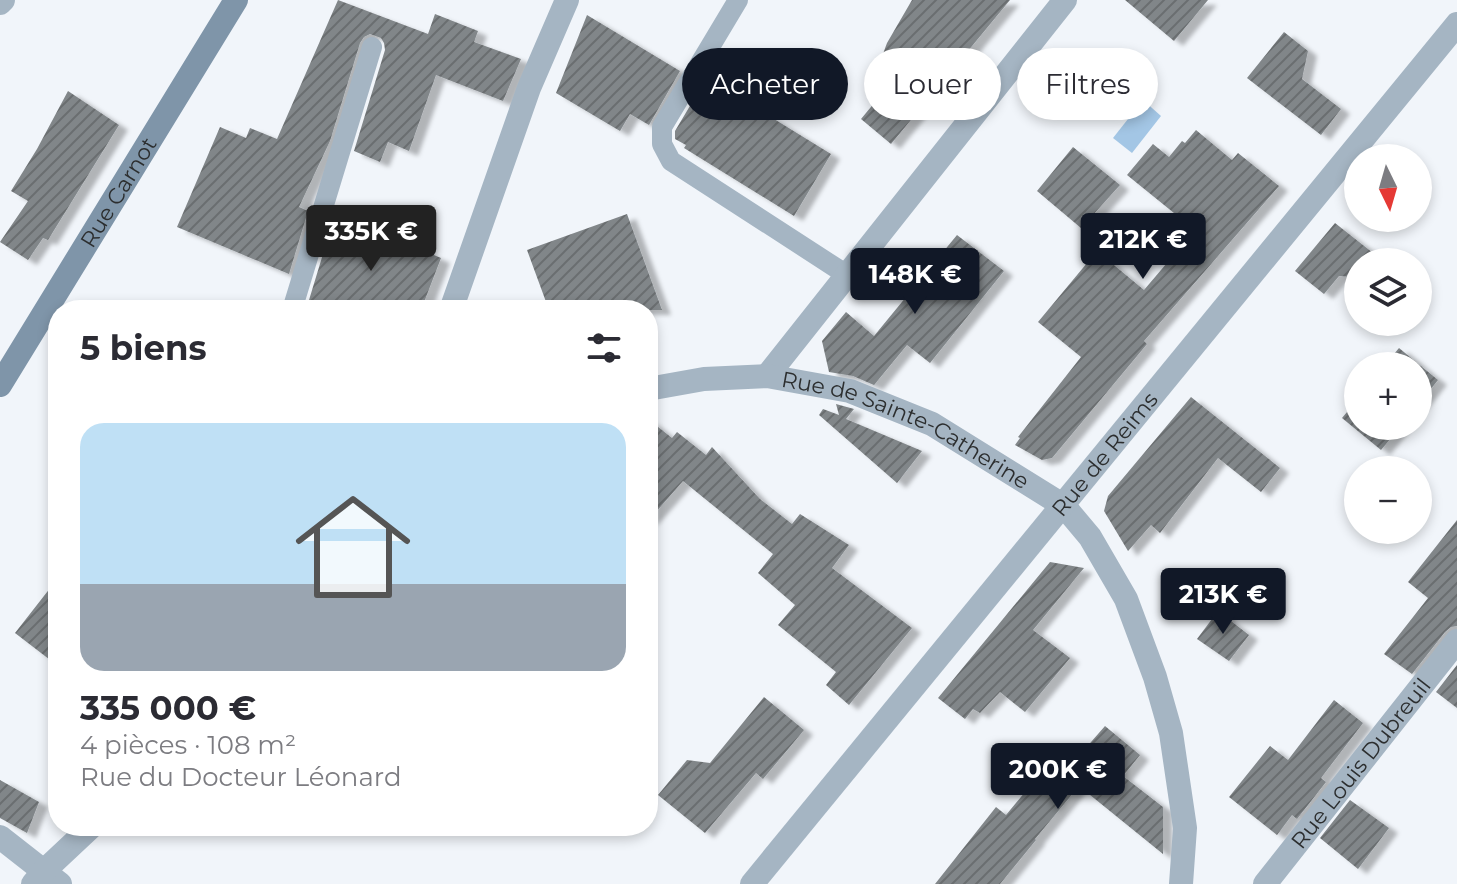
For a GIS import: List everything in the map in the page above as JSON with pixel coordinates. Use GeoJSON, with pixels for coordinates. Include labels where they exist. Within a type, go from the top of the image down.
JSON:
{"type":"FeatureCollection","features":[{"type":"Feature","properties":{"kind":"street","name":"Rue Carnot"},"geometry":{"type":"LineString","coordinates":[[52,300],[236,0]]}},
{"type":"Feature","properties":{"kind":"street"},"geometry":{"type":"LineString","coordinates":[[455,300],[529,88],[567,0]]}},
{"type":"Feature","properties":{"kind":"street"},"geometry":{"type":"LineString","coordinates":[[767,376],[1065,0]]}},
{"type":"Feature","properties":{"kind":"street","name":"Rue de Reims"},"geometry":{"type":"LineString","coordinates":[[752,884],[1457,24]]}},
{"type":"Feature","properties":{"kind":"street","name":"Rue Carnot"},"geometry":{"type":"LineString","coordinates":[[0,385],[48,307]]}},
{"type":"Feature","properties":{"kind":"street","name":"Rue de Sainte-Catherine"},"geometry":{"type":"LineString","coordinates":[[658,387],[704,379],[767,376],[850,391],[932,424],[1064,506],[1090,537],[1126,599],[1155,677],[1171,733],[1185,828],[1181,884]]}},
{"type":"Feature","properties":{"kind":"street","name":"Rue Louis Dubreuil"},"geometry":{"type":"LineString","coordinates":[[1265,884],[1457,641]]}},
{"type":"Feature","properties":{"kind":"street"},"geometry":{"type":"LineString","coordinates":[[0,837],[46,880],[83,836]]}},
{"type":"Feature","properties":{"kind":"lane"},"geometry":{"type":"LineString","coordinates":[[738,0],[662,127],[662,144],[671,161],[847,275]]}},
{"type":"Feature","properties":{"kind":"lane"},"geometry":{"type":"LineString","coordinates":[[295,300],[372,47]]}},
{"type":"Feature","properties":{"kind":"water"},"geometry":{"type":"Polygon","coordinates":[[[1127,120],[1158,120],[1132,153],[1113,138],[1127,120]]]}},
{"type":"Feature","properties":{"kind":"building"},"geometry":{"type":"Polygon","coordinates":[[[338,0],[428,34],[435,14],[478,31],[474,42],[521,59],[503,101],[436,75],[409,151],[388,142],[380,162],[354,151],[385,50],[381,38],[370,34],[364,37],[330,141],[299,207],[308,211],[289,274],[177,227],[220,127],[246,138],[250,128],[277,139],[338,0]]]}},
{"type":"Feature","properties":{"kind":"building"},"geometry":{"type":"Polygon","coordinates":[[[912,0],[1010,0],[970,48],[885,48],[912,0]]]}},
{"type":"Feature","properties":{"kind":"building"},"geometry":{"type":"Polygon","coordinates":[[[1125,0],[1208,0],[1174,41],[1125,0]]]}},
{"type":"Feature","properties":{"kind":"building"},"geometry":{"type":"Polygon","coordinates":[[[587,15],[680,71],[649,125],[630,114],[620,131],[556,93],[587,15]]]}},
{"type":"Feature","properties":{"kind":"building"},"geometry":{"type":"Polygon","coordinates":[[[1284,32],[1308,51],[1302,79],[1341,109],[1321,135],[1247,78],[1284,32]]]}},
{"type":"Feature","properties":{"kind":"building"},"geometry":{"type":"Polygon","coordinates":[[[68,91],[119,125],[48,240],[43,238],[28,260],[0,242],[28,201],[11,191],[68,91]]]}},
{"type":"Feature","properties":{"kind":"building"},"geometry":{"type":"Polygon","coordinates":[[[864,115],[864,120],[911,120],[891,144],[861,119],[864,115]]]}},
{"type":"Feature","properties":{"kind":"building"},"geometry":{"type":"Polygon","coordinates":[[[682,119],[776,120],[831,154],[794,216],[684,148],[686,145],[675,139],[675,131],[682,119]]]}},
{"type":"Feature","properties":{"kind":"building"},"geometry":{"type":"Polygon","coordinates":[[[1196,130],[1232,160],[1238,153],[1279,186],[1144,341],[1147,344],[1052,458],[1042,460],[1015,445],[1018,437],[1081,357],[1038,322],[1097,251],[1144,290],[1195,230],[1127,175],[1153,144],[1169,157],[1196,130]]]}},
{"type":"Feature","properties":{"kind":"building"},"geometry":{"type":"Polygon","coordinates":[[[1073,147],[1120,185],[1081,228],[1037,191],[1073,147]]]}},
{"type":"Feature","properties":{"kind":"building"},"geometry":{"type":"Polygon","coordinates":[[[627,214],[662,310],[658,310],[658,300],[545,300],[527,250],[627,214]]]}},
{"type":"Feature","properties":{"kind":"building"},"geometry":{"type":"Polygon","coordinates":[[[333,221],[376,239],[379,232],[441,258],[425,300],[309,300],[333,221]]]}},
{"type":"Feature","properties":{"kind":"building"},"geometry":{"type":"Polygon","coordinates":[[[1335,223],[1367,248],[1344,248],[1344,276],[1339,276],[1324,294],[1295,271],[1335,223]]]}},
{"type":"Feature","properties":{"kind":"building"},"geometry":{"type":"Polygon","coordinates":[[[957,235],[1004,271],[930,363],[907,345],[874,385],[853,376],[829,372],[822,341],[846,312],[874,336],[957,235]]]}},
{"type":"Feature","properties":{"kind":"building"},"geometry":{"type":"Polygon","coordinates":[[[1191,397],[1280,468],[1261,492],[1218,458],[1160,533],[1151,525],[1128,551],[1104,511],[1108,496],[1191,397]]]}},
{"type":"Feature","properties":{"kind":"building"},"geometry":{"type":"Polygon","coordinates":[[[836,404],[854,409],[846,419],[922,451],[897,483],[819,415],[823,409],[839,415],[836,404]]]}},
{"type":"Feature","properties":{"kind":"building"},"geometry":{"type":"Polygon","coordinates":[[[658,427],[672,438],[677,432],[706,455],[712,447],[760,499],[792,524],[800,514],[849,545],[832,568],[912,628],[849,705],[826,685],[836,672],[778,625],[795,605],[758,573],[773,554],[683,481],[658,510],[658,427]]]}},
{"type":"Feature","properties":{"kind":"building"},"geometry":{"type":"Polygon","coordinates":[[[1369,440],[1389,440],[1381,450],[1369,440]]]}},
{"type":"Feature","properties":{"kind":"building"},"geometry":{"type":"Polygon","coordinates":[[[1457,520],[1457,626],[1445,632],[1412,674],[1384,654],[1428,598],[1408,582],[1457,520]]]}},
{"type":"Feature","properties":{"kind":"building"},"geometry":{"type":"Polygon","coordinates":[[[1050,562],[1084,568],[1033,630],[1070,658],[1025,712],[1000,692],[980,713],[973,709],[965,719],[938,698],[1050,562]]]}},
{"type":"Feature","properties":{"kind":"building"},"geometry":{"type":"Polygon","coordinates":[[[48,591],[48,658],[15,633],[48,591]]]}},
{"type":"Feature","properties":{"kind":"building"},"geometry":{"type":"Polygon","coordinates":[[[1218,611],[1249,635],[1229,661],[1197,639],[1218,611]]]}},
{"type":"Feature","properties":{"kind":"building"},"geometry":{"type":"Polygon","coordinates":[[[1457,665],[1457,708],[1436,692],[1457,665]]]}},
{"type":"Feature","properties":{"kind":"building"},"geometry":{"type":"Polygon","coordinates":[[[764,697],[804,730],[763,779],[756,773],[705,833],[658,795],[687,760],[710,763],[764,697]]]}},
{"type":"Feature","properties":{"kind":"building"},"geometry":{"type":"Polygon","coordinates":[[[1334,700],[1363,723],[1321,778],[1326,782],[1297,819],[1292,815],[1277,835],[1229,797],[1270,746],[1288,760],[1334,700]]]}},
{"type":"Feature","properties":{"kind":"building"},"geometry":{"type":"Polygon","coordinates":[[[1105,726],[1140,755],[1123,776],[1163,807],[1163,854],[1079,786],[1000,884],[935,884],[996,807],[1006,815],[1050,762],[1064,773],[1105,726]]]}},
{"type":"Feature","properties":{"kind":"building"},"geometry":{"type":"Polygon","coordinates":[[[0,780],[39,802],[27,833],[0,818],[0,780]]]}},
{"type":"Feature","properties":{"kind":"building"},"geometry":{"type":"Polygon","coordinates":[[[1350,800],[1389,828],[1358,869],[1320,838],[1350,800]]]}}]}
